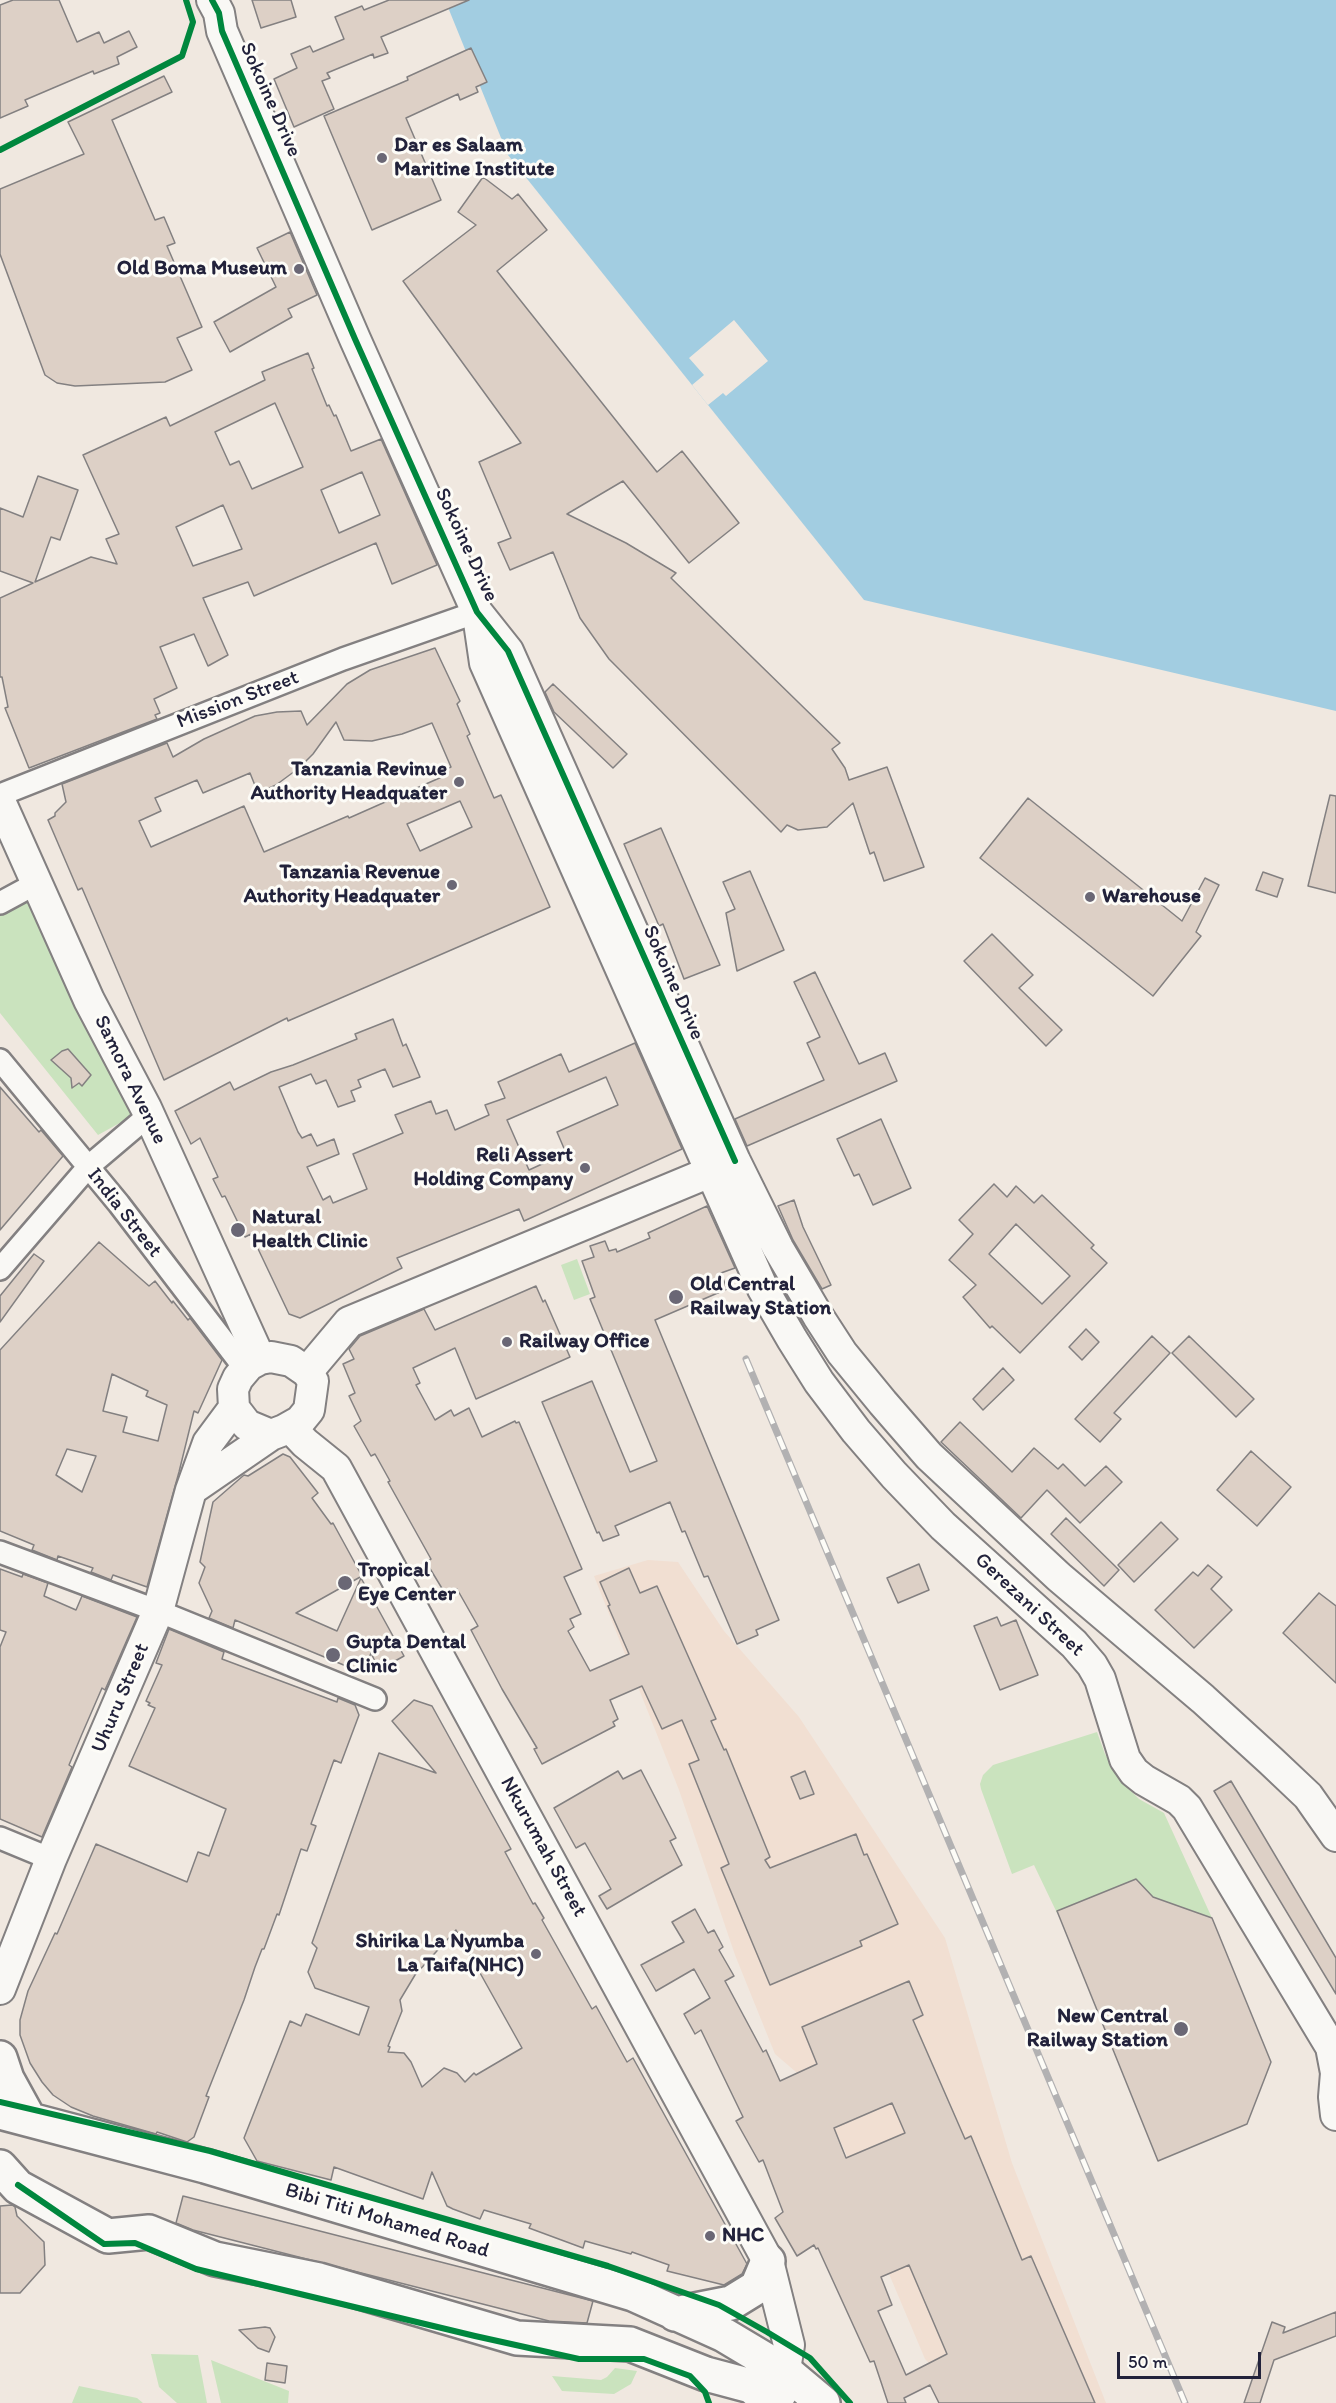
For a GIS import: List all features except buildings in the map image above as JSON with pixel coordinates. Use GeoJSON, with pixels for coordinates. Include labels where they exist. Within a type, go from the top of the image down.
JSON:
{"type":"FeatureCollection","features":[{"type":"Feature","properties":{"kind":"highway"},"geometry":{"type":"LineString","coordinates":[[0,2058],[7,2079],[14,2116]]}},
{"type":"Feature","properties":{"kind":"highway","name":"Bibi Titi Mohamed Road"},"geometry":{"type":"LineString","coordinates":[[14,2116],[205,2166],[622,2291],[724,2335],[766,2388],[823,2403]]}},
{"type":"Feature","properties":{"kind":"highway"},"geometry":{"type":"LineString","coordinates":[[6,2177],[108,2236],[149,2232],[214,2259],[319,2280],[517,2338],[630,2344],[706,2374],[766,2388]]}},
{"type":"Feature","properties":{"kind":"highway"},"geometry":{"type":"LineString","coordinates":[[675,2314],[731,2303],[757,2287],[770,2272]]}},
{"type":"Feature","properties":{"kind":"main road","name":"Sokoine Drive"},"geometry":{"type":"LineString","coordinates":[[212,0],[219,13],[222,31],[355,339],[477,612],[485,663],[723,1167]]}},
{"type":"Feature","properties":{"kind":"main road","name":"Samora Avenue"},"geometry":{"type":"LineString","coordinates":[[0,801],[89,1000],[148,1116],[252,1364]]}},
{"type":"Feature","properties":{"kind":"main road"},"geometry":{"type":"LineString","coordinates":[[307,1371],[349,1322],[723,1167]]}},
{"type":"Feature","properties":{"kind":"main road","name":"Gerezani Street"},"geometry":{"type":"LineString","coordinates":[[723,1167],[778,1248],[842,1353],[929,1456],[1059,1577],[1203,1699],[1271,1761],[1308,1796],[1336,1836]]}},
{"type":"Feature","properties":{"kind":"main road","name":"Gerezani Street"},"geometry":{"type":"LineString","coordinates":[[723,1167],[769,1299],[819,1382],[856,1431],[943,1526],[1074,1644],[1092,1665],[1100,1679],[1125,1759],[1134,1772],[1144,1780],[1179,1800],[1187,1808],[1331,2047],[1336,2073],[1334,2097],[1336,2115]]}},
{"type":"Feature","properties":{"kind":"main road"},"geometry":{"type":"LineString","coordinates":[[191,1490],[290,1424],[313,1381],[307,1371],[281,1357],[252,1364],[233,1389],[234,1408],[247,1425],[290,1424]]}},
{"type":"Feature","properties":{"kind":"main road","name":"Uhuru Street"},"geometry":{"type":"LineString","coordinates":[[0,1989],[51,1859],[158,1611],[191,1490],[208,1443],[234,1408]]}},
{"type":"Feature","properties":{"kind":"main road","name":"Nkurumah Street"},"geometry":{"type":"LineString","coordinates":[[290,1424],[336,1468],[770,2272],[789,2345],[766,2388]]}},
{"type":"Feature","properties":{"kind":"street","name":"Mission Street"},"geometry":{"type":"LineString","coordinates":[[0,795],[332,664],[477,612]]}},
{"type":"Feature","properties":{"kind":"street"},"geometry":{"type":"LineString","coordinates":[[0,903],[36,883]]}},
{"type":"Feature","properties":{"kind":"street","name":"India Street"},"geometry":{"type":"LineString","coordinates":[[0,1060],[252,1364]]}},
{"type":"Feature","properties":{"kind":"street"},"geometry":{"type":"LineString","coordinates":[[0,1269],[88,1166],[148,1116]]}},
{"type":"Feature","properties":{"kind":"street"},"geometry":{"type":"LineString","coordinates":[[0,1552],[158,1611],[375,1699]]}},
{"type":"Feature","properties":{"kind":"street"},"geometry":{"type":"LineString","coordinates":[[0,1838],[51,1859]]}},
{"type":"Feature","properties":{"kind":"shaded area"},"geometry":{"type":"Polygon","coordinates":[[[648,1560],[678,1562],[724,1631],[799,1717],[945,1938],[1012,2163],[1106,2403],[952,2403],[939,2373],[925,2359],[870,2229],[878,2226],[838,2136],[796,2072],[775,2054],[735,1955],[679,1790],[594,1576],[648,1560]]]}},
{"type":"Feature","properties":{"kind":"green space"},"geometry":{"type":"Polygon","coordinates":[[[30,893],[136,1114],[98,1135],[0,1013],[0,911],[30,893]]]}},
{"type":"Feature","properties":{"kind":"green space"},"geometry":{"type":"Polygon","coordinates":[[[577,1259],[590,1294],[574,1300],[561,1265],[577,1259]]]}},
{"type":"Feature","properties":{"kind":"green space"},"geometry":{"type":"Polygon","coordinates":[[[1097,1732],[1105,1754],[1120,1780],[1139,1799],[1164,1813],[1212,1918],[1153,1897],[1136,1880],[1057,1913],[1034,1865],[1012,1874],[981,1789],[983,1775],[993,1765],[1097,1732]]]}},
{"type":"Feature","properties":{"kind":"green space"},"geometry":{"type":"Polygon","coordinates":[[[151,2354],[198,2355],[207,2403],[177,2403],[159,2387],[151,2354]]]}},
{"type":"Feature","properties":{"kind":"green space"},"geometry":{"type":"Polygon","coordinates":[[[211,2360],[289,2391],[288,2403],[221,2403],[211,2360]]]}},
{"type":"Feature","properties":{"kind":"green space"},"geometry":{"type":"Polygon","coordinates":[[[615,2368],[637,2371],[631,2384],[614,2394],[562,2391],[552,2376],[601,2380],[615,2368]]]}},
{"type":"Feature","properties":{"kind":"green space"},"geometry":{"type":"Polygon","coordinates":[[[79,2386],[137,2398],[143,2403],[72,2403],[79,2386]]]}},
{"type":"Feature","properties":{"kind":"water"},"geometry":{"type":"Polygon","coordinates":[[[445,0],[1336,0],[1336,711],[864,600],[508,155],[445,0]]]}},
{"type":"Feature","properties":{"kind":"pier"},"geometry":{"type":"Polygon","coordinates":[[[734,320],[768,361],[726,396],[723,393],[708,405],[692,385],[704,375],[689,358],[734,320]]]}},
{"type":"Feature","properties":{"kind":"railway"},"geometry":{"type":"LineString","coordinates":[[746,1359],[1185,2403]]}},
{"type":"Feature","properties":{"kind":"cycle path"},"geometry":{"type":"LineString","coordinates":[[0,150],[182,56],[193,22],[186,0]]}},
{"type":"Feature","properties":{"kind":"cycle path"},"geometry":{"type":"LineString","coordinates":[[212,0],[219,13],[222,31],[355,339],[477,612],[508,651],[735,1161]]}},
{"type":"Feature","properties":{"kind":"cycle path"},"geometry":{"type":"LineString","coordinates":[[0,2102],[210,2151],[608,2266],[719,2305],[810,2358],[850,2403]]}},
{"type":"Feature","properties":{"kind":"cycle path"},"geometry":{"type":"LineString","coordinates":[[18,2185],[104,2244],[135,2243],[196,2269],[579,2359],[644,2359],[690,2376],[705,2392],[709,2403]]}},
{"type":"Feature","properties":{"kind":"place","name":"Dar es Salaam Maritine Institute"},"geometry":{"type":"Point","coordinates":[382,158]}},
{"type":"Feature","properties":{"kind":"place","name":"Old Boma Museum"},"geometry":{"type":"Point","coordinates":[299,269]}},
{"type":"Feature","properties":{"kind":"place","name":"Tanzania Revinue Authority Headquater"},"geometry":{"type":"Point","coordinates":[459,782]}},
{"type":"Feature","properties":{"kind":"place","name":"Tanzania Revenue Authority Headquater"},"geometry":{"type":"Point","coordinates":[452,885]}},
{"type":"Feature","properties":{"kind":"place","name":"Warehouse"},"geometry":{"type":"Point","coordinates":[1090,897]}},
{"type":"Feature","properties":{"kind":"place","name":"Reli Assert Holding Company"},"geometry":{"type":"Point","coordinates":[585,1168]}},
{"type":"Feature","properties":{"kind":"place","name":"Natural Health Clinic"},"geometry":{"type":"Point","coordinates":[238,1230]}},
{"type":"Feature","properties":{"kind":"place","name":"Old Central Railway Station"},"geometry":{"type":"Point","coordinates":[676,1297]}},
{"type":"Feature","properties":{"kind":"place","name":"Railway Office"},"geometry":{"type":"Point","coordinates":[507,1342]}},
{"type":"Feature","properties":{"kind":"place","name":"Tropical Eye Center"},"geometry":{"type":"Point","coordinates":[345,1583]}},
{"type":"Feature","properties":{"kind":"place","name":"Gupta Dental Clinic"},"geometry":{"type":"Point","coordinates":[333,1655]}},
{"type":"Feature","properties":{"kind":"place","name":"Shirika La Nyumba La Taifa(NHC)"},"geometry":{"type":"Point","coordinates":[536,1954]}},
{"type":"Feature","properties":{"kind":"place","name":"New Central Railway Station"},"geometry":{"type":"Point","coordinates":[1181,2029]}},
{"type":"Feature","properties":{"kind":"place","name":"NHC"},"geometry":{"type":"Point","coordinates":[710,2236]}}]}
